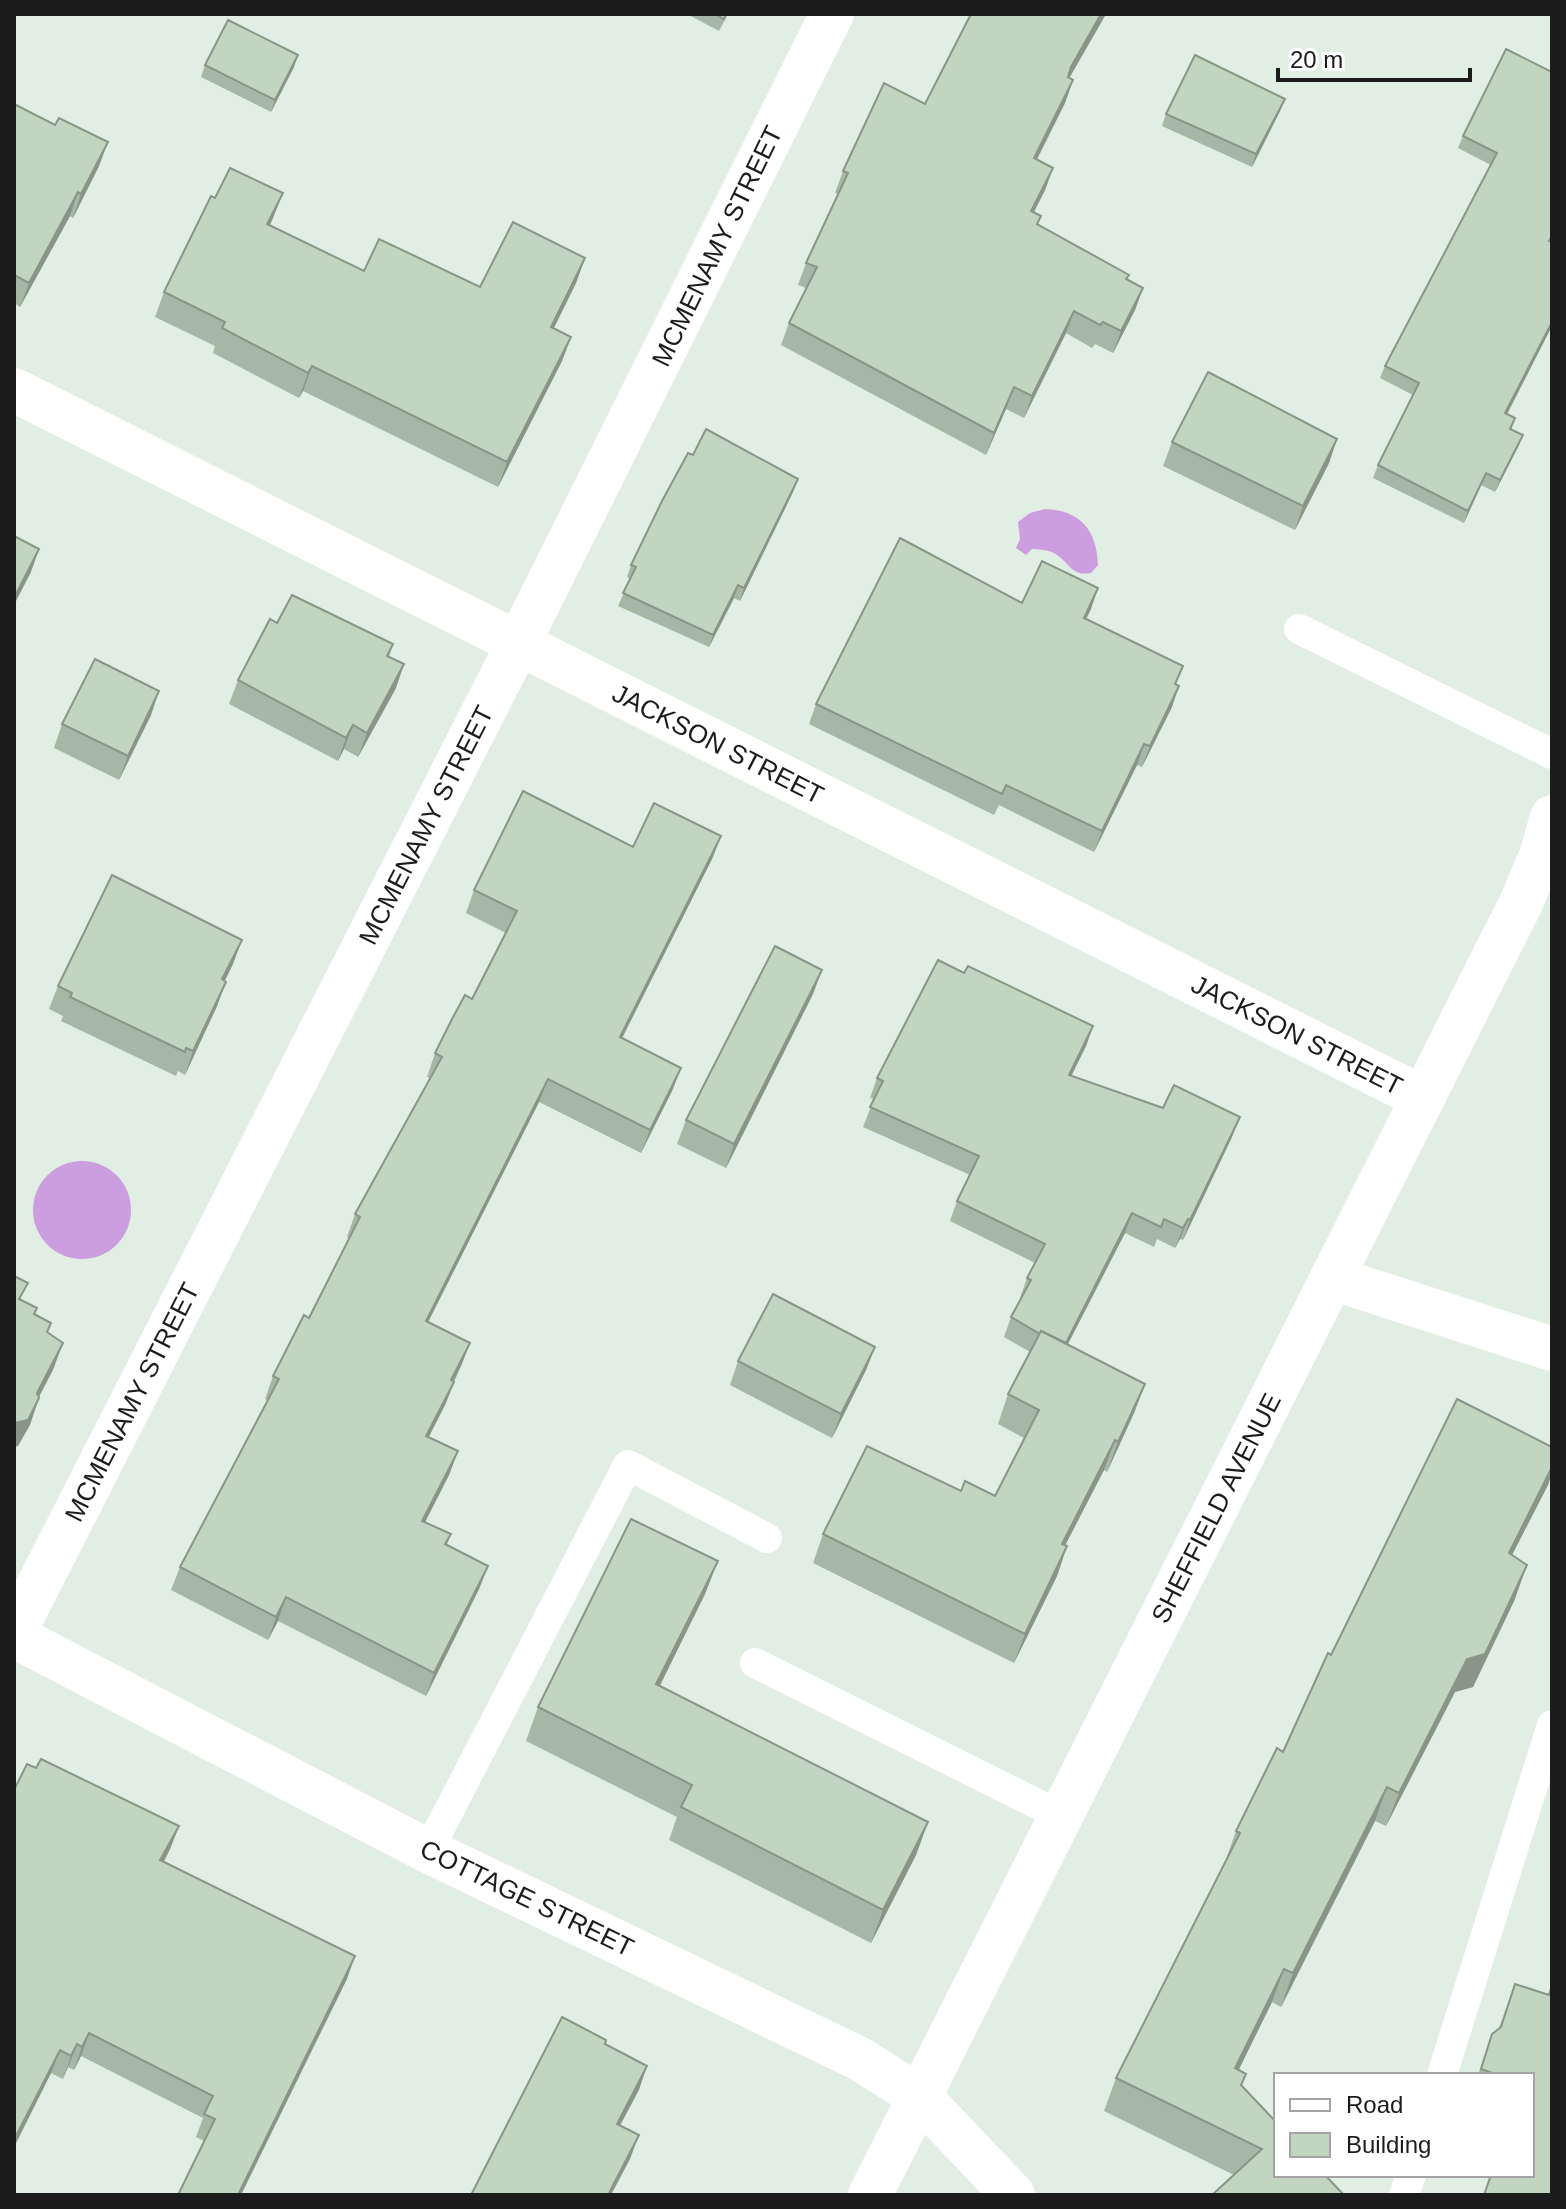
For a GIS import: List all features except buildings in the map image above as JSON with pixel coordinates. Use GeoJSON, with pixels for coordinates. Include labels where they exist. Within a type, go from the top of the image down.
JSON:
{"type":"FeatureCollection","features":[{"type":"Feature","properties":{"kind":"street","name":"MCMENAMY STREET"},"geometry":{"type":"LineString","coordinates":[[14,1635],[518,644],[832,14]]}},
{"type":"Feature","properties":{"kind":"street","name":"JACKSON STREET"},"geometry":{"type":"LineString","coordinates":[[14,390],[1423,1098]]}},
{"type":"Feature","properties":{"kind":"street","name":"SHEFFIELD AVENUE"},"geometry":{"type":"LineString","coordinates":[[870,2195],[1521,903],[1542,853],[1552,817]]}},
{"type":"Feature","properties":{"kind":"street"},"geometry":{"type":"LineString","coordinates":[[1332,1278],[1552,1349]]}},
{"type":"Feature","properties":{"kind":"street","name":"COTTAGE STREET"},"geometry":{"type":"LineString","coordinates":[[14,1635],[428,1851],[860,2059],[920,2097],[1013,2195]]}},
{"type":"Feature","properties":{"kind":"lane"},"geometry":{"type":"LineString","coordinates":[[1299,629],[1552,754]]}},
{"type":"Feature","properties":{"kind":"lane"},"geometry":{"type":"LineString","coordinates":[[428,1851],[628,1465],[767,1538]]}},
{"type":"Feature","properties":{"kind":"lane"},"geometry":{"type":"LineString","coordinates":[[755,1663],[1061,1816]]}},
{"type":"Feature","properties":{"kind":"lane"},"geometry":{"type":"LineString","coordinates":[[1443,2073],[1552,1725]]}},
{"type":"Feature","properties":{"kind":"shaded area"},"geometry":{"type":"Polygon","coordinates":[[[1045,509],[1068,513],[1090,532],[1098,565],[1091,573],[1078,573],[1052,552],[1032,549],[1026,555],[1016,548],[1020,539],[1018,522],[1030,513],[1045,509]]]}},
{"type":"Feature","properties":{"kind":"shaded area"},"geometry":{"type":"Polygon","coordinates":[[[82,1161],[101,1165],[117,1175],[127,1191],[131,1210],[127,1229],[117,1245],[101,1255],[82,1259],[63,1255],[47,1245],[37,1229],[33,1210],[37,1191],[47,1175],[63,1165],[82,1161]]]}}]}
